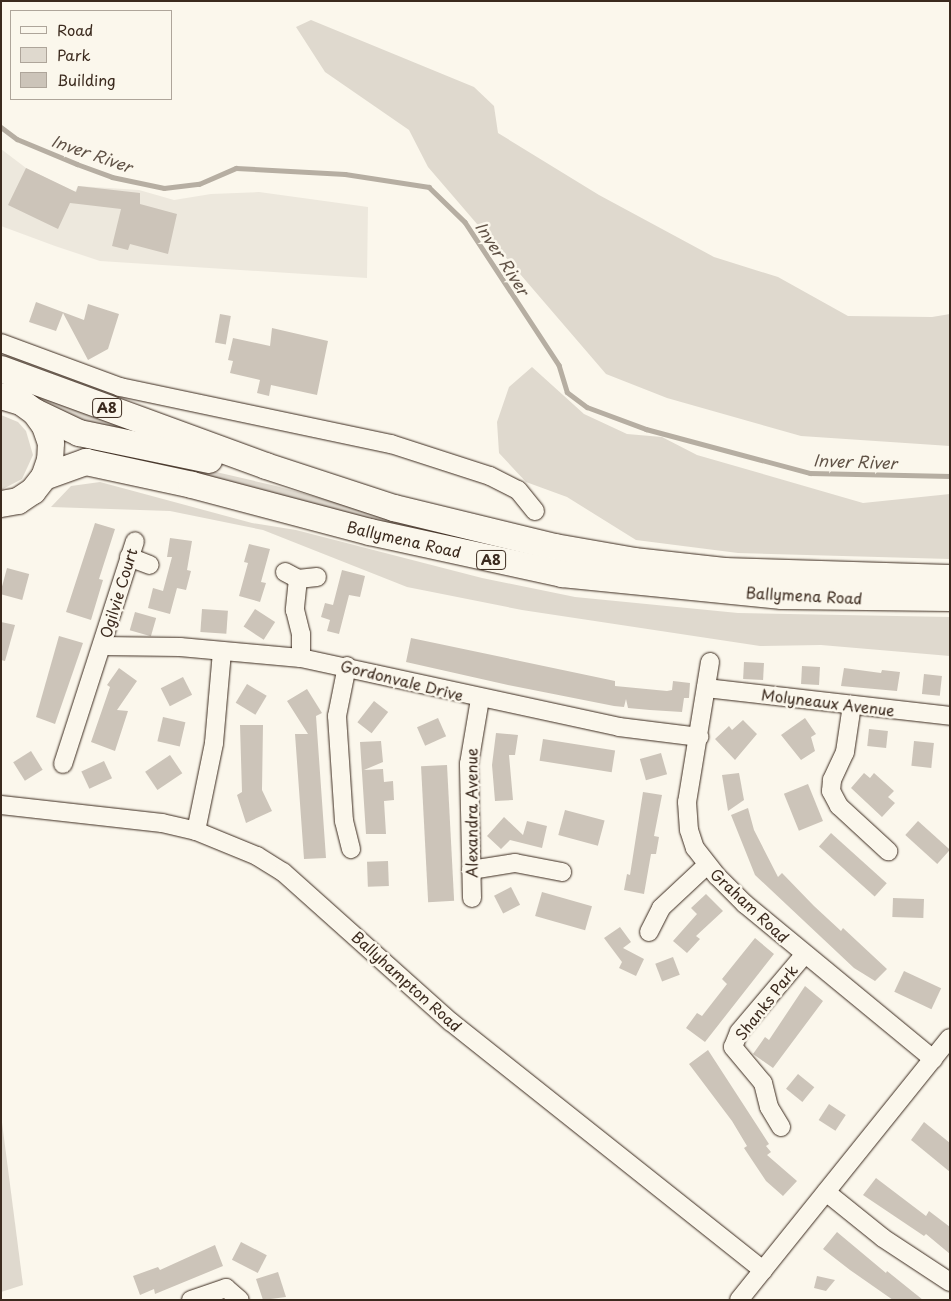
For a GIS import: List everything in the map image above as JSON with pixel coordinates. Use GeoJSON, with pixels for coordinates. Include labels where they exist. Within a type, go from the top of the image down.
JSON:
{"type":"FeatureCollection","features":[{"type":"Feature","properties":{"kind":"highway","name":"Ballymena Road"},"geometry":{"type":"LineString","coordinates":[[1,369],[88,389],[266,466],[394,508],[555,547],[634,561],[785,576],[950,578]]}},
{"type":"Feature","properties":{"kind":"highway","name":"A8"},"geometry":{"type":"LineString","coordinates":[[1,396],[21,402],[35,412],[79,433],[245,468],[394,508]]}},
{"type":"Feature","properties":{"kind":"highway","name":"A8"},"geometry":{"type":"LineString","coordinates":[[1,504],[26,496],[44,477],[50,460],[51,443],[46,426],[35,412]]}},
{"type":"Feature","properties":{"kind":"highway","name":"Ballymena Road"},"geometry":{"type":"LineString","coordinates":[[44,477],[86,462],[192,485],[370,532],[562,574],[782,596],[950,598]]}},
{"type":"Feature","properties":{"kind":"street","name":"Ballymena Road"},"geometry":{"type":"LineString","coordinates":[[1,343],[88,389],[206,407],[391,444],[490,476],[518,490],[536,511]]}},
{"type":"Feature","properties":{"kind":"street","name":"Ogilvie Court"},"geometry":{"type":"LineString","coordinates":[[63,764],[132,549],[150,565]]}},
{"type":"Feature","properties":{"kind":"street"},"geometry":{"type":"LineString","coordinates":[[301,658],[301,634],[294,608],[292,576],[317,577]]}},
{"type":"Feature","properties":{"kind":"street","name":"Gordonvale Drive"},"geometry":{"type":"LineString","coordinates":[[102,646],[180,647],[301,658],[347,666],[480,699],[627,728],[699,737]]}},
{"type":"Feature","properties":{"kind":"street"},"geometry":{"type":"LineString","coordinates":[[196,831],[214,743],[222,652]]}},
{"type":"Feature","properties":{"kind":"street","name":"Graham Road"},"geometry":{"type":"LineString","coordinates":[[710,662],[688,797],[688,823],[695,848],[707,865],[745,904],[933,1059]]}},
{"type":"Feature","properties":{"kind":"street"},"geometry":{"type":"LineString","coordinates":[[347,666],[337,716],[344,821],[351,849]]}},
{"type":"Feature","properties":{"kind":"street","name":"Molyneaux Avenue"},"geometry":{"type":"LineString","coordinates":[[706,688],[950,716]]}},
{"type":"Feature","properties":{"kind":"street","name":"Alexandra Avenue"},"geometry":{"type":"LineString","coordinates":[[472,898],[470,751],[480,699]]}},
{"type":"Feature","properties":{"kind":"street"},"geometry":{"type":"LineString","coordinates":[[852,705],[846,752],[832,780],[831,791],[839,806],[888,851]]}},
{"type":"Feature","properties":{"kind":"street","name":"Ballyhampton Road"},"geometry":{"type":"LineString","coordinates":[[1,805],[162,823],[196,831],[257,856],[283,872],[451,1022],[763,1270]]}},
{"type":"Feature","properties":{"kind":"street"},"geometry":{"type":"LineString","coordinates":[[471,870],[515,863],[562,872]]}},
{"type":"Feature","properties":{"kind":"street"},"geometry":{"type":"LineString","coordinates":[[649,932],[662,908],[707,865]]}},
{"type":"Feature","properties":{"kind":"street","name":"Shanks Park"},"geometry":{"type":"LineString","coordinates":[[781,1127],[769,1107],[763,1083],[733,1047],[739,1032],[805,954]]}},
{"type":"Feature","properties":{"kind":"street"},"geometry":{"type":"LineString","coordinates":[[739,1300],[950,1038]]}},
{"type":"Feature","properties":{"kind":"street"},"geometry":{"type":"LineString","coordinates":[[826,1192],[883,1238],[950,1282]]}},
{"type":"Feature","properties":{"kind":"street"},"geometry":{"type":"LineString","coordinates":[[191,1300],[226,1288],[240,1300]]}},
{"type":"Feature","properties":{"kind":"shaded area"},"geometry":{"type":"Polygon","coordinates":[[[1,149],[26,168],[75,192],[78,186],[139,190],[174,200],[211,194],[259,192],[368,207],[367,278],[100,261],[55,246],[1,226],[1,149]]]}},
{"type":"Feature","properties":{"kind":"green space"},"geometry":{"type":"Polygon","coordinates":[[[311,20],[474,87],[494,106],[498,133],[599,195],[714,257],[778,277],[848,316],[932,317],[950,314],[950,446],[801,436],[667,398],[606,374],[428,167],[409,130],[325,72],[296,27],[311,20]]]}},
{"type":"Feature","properties":{"kind":"green space"},"geometry":{"type":"Polygon","coordinates":[[[532,367],[584,414],[627,434],[662,437],[697,455],[863,503],[950,494],[950,559],[738,553],[636,540],[567,497],[526,482],[499,453],[497,422],[509,387],[532,367]]]}},
{"type":"Feature","properties":{"kind":"green space"},"geometry":{"type":"Polygon","coordinates":[[[34,392],[118,424],[115,435],[97,431],[32,396],[34,392]]]}},
{"type":"Feature","properties":{"kind":"green space"},"geometry":{"type":"Polygon","coordinates":[[[1,415],[18,422],[26,431],[33,455],[22,479],[1,490],[1,415]]]}},
{"type":"Feature","properties":{"kind":"green space"},"geometry":{"type":"Polygon","coordinates":[[[147,456],[276,486],[543,559],[403,529],[146,463],[147,456]]]}},
{"type":"Feature","properties":{"kind":"green space"},"geometry":{"type":"Polygon","coordinates":[[[100,482],[252,523],[296,530],[482,578],[575,597],[738,613],[950,617],[950,656],[821,645],[760,646],[522,610],[407,587],[263,530],[170,511],[51,507],[71,486],[100,482]]]}},
{"type":"Feature","properties":{"kind":"green space"},"geometry":{"type":"Polygon","coordinates":[[[1,1115],[23,1285],[1,1292],[1,1115]]]}},
{"type":"Feature","properties":{"kind":"building"},"geometry":{"type":"Polygon","coordinates":[[[26,168],[76,192],[78,186],[140,193],[140,204],[177,214],[168,254],[130,244],[128,250],[112,246],[121,209],[70,203],[58,229],[8,205],[26,168]]]}},
{"type":"Feature","properties":{"kind":"building"},"geometry":{"type":"Polygon","coordinates":[[[36,302],[84,320],[88,304],[119,314],[108,349],[88,360],[63,313],[56,331],[29,322],[36,302]]]}},
{"type":"Feature","properties":{"kind":"building"},"geometry":{"type":"Polygon","coordinates":[[[220,314],[231,316],[226,344],[215,343],[220,314]]]}},
{"type":"Feature","properties":{"kind":"building"},"geometry":{"type":"Polygon","coordinates":[[[272,328],[328,341],[317,395],[271,385],[269,396],[257,393],[260,380],[230,373],[233,361],[228,360],[233,338],[270,346],[272,328]]]}},
{"type":"Feature","properties":{"kind":"building"},"geometry":{"type":"Polygon","coordinates":[[[95,523],[115,529],[99,579],[103,580],[91,620],[66,612],[95,523]]]}},
{"type":"Feature","properties":{"kind":"building"},"geometry":{"type":"Polygon","coordinates":[[[170,538],[192,541],[187,570],[191,571],[186,590],[177,588],[170,614],[148,608],[153,588],[163,591],[172,557],[167,557],[170,538]]]}},
{"type":"Feature","properties":{"kind":"building"},"geometry":{"type":"Polygon","coordinates":[[[249,544],[270,549],[261,582],[266,583],[260,602],[239,596],[248,563],[244,562],[249,544]]]}},
{"type":"Feature","properties":{"kind":"building"},"geometry":{"type":"Polygon","coordinates":[[[7,568],[29,574],[22,600],[1,594],[7,568]]]}},
{"type":"Feature","properties":{"kind":"building"},"geometry":{"type":"Polygon","coordinates":[[[342,570],[365,576],[360,597],[349,595],[339,634],[327,631],[330,620],[321,617],[325,603],[333,605],[342,570]]]}},
{"type":"Feature","properties":{"kind":"building"},"geometry":{"type":"Polygon","coordinates":[[[202,609],[228,611],[226,634],[200,632],[202,609]]]}},
{"type":"Feature","properties":{"kind":"building"},"geometry":{"type":"Polygon","coordinates":[[[255,609],[275,622],[264,640],[244,627],[255,609]]]}},
{"type":"Feature","properties":{"kind":"building"},"geometry":{"type":"Polygon","coordinates":[[[135,612],[156,618],[151,636],[130,630],[135,612]]]}},
{"type":"Feature","properties":{"kind":"building"},"geometry":{"type":"Polygon","coordinates":[[[1,622],[15,625],[5,661],[1,660],[1,622]]]}},
{"type":"Feature","properties":{"kind":"building"},"geometry":{"type":"Polygon","coordinates":[[[59,636],[83,643],[55,724],[36,717],[59,636]]]}},
{"type":"Feature","properties":{"kind":"building"},"geometry":{"type":"Polygon","coordinates":[[[411,638],[615,681],[615,686],[667,691],[672,690],[673,681],[690,683],[689,698],[684,698],[682,712],[650,710],[628,708],[626,699],[624,707],[614,706],[508,685],[406,662],[411,638]]]}},
{"type":"Feature","properties":{"kind":"building"},"geometry":{"type":"Polygon","coordinates":[[[744,662],[764,663],[763,680],[743,679],[744,662]]]}},
{"type":"Feature","properties":{"kind":"building"},"geometry":{"type":"Polygon","coordinates":[[[802,666],[820,667],[819,685],[801,684],[802,666]]]}},
{"type":"Feature","properties":{"kind":"building"},"geometry":{"type":"Polygon","coordinates":[[[119,668],[137,681],[117,710],[128,711],[115,751],[91,742],[110,687],[107,685],[119,668]]]}},
{"type":"Feature","properties":{"kind":"building"},"geometry":{"type":"Polygon","coordinates":[[[844,668],[881,673],[882,670],[900,672],[897,691],[841,686],[844,668]]]}},
{"type":"Feature","properties":{"kind":"building"},"geometry":{"type":"Polygon","coordinates":[[[924,674],[942,676],[940,696],[922,694],[924,674]]]}},
{"type":"Feature","properties":{"kind":"building"},"geometry":{"type":"Polygon","coordinates":[[[183,677],[192,695],[170,706],[161,688],[183,677]]]}},
{"type":"Feature","properties":{"kind":"building"},"geometry":{"type":"Polygon","coordinates":[[[247,684],[267,696],[255,715],[236,703],[247,684]]]}},
{"type":"Feature","properties":{"kind":"building"},"geometry":{"type":"Polygon","coordinates":[[[307,689],[322,713],[316,716],[326,858],[304,859],[295,734],[308,734],[287,701],[307,689]]]}},
{"type":"Feature","properties":{"kind":"building"},"geometry":{"type":"Polygon","coordinates":[[[374,701],[388,712],[372,733],[357,722],[374,701]]]}},
{"type":"Feature","properties":{"kind":"building"},"geometry":{"type":"Polygon","coordinates":[[[163,717],[185,722],[180,747],[157,741],[163,717]]]}},
{"type":"Feature","properties":{"kind":"building"},"geometry":{"type":"Polygon","coordinates":[[[438,718],[446,736],[425,746],[417,727],[438,718]]]}},
{"type":"Feature","properties":{"kind":"building"},"geometry":{"type":"Polygon","coordinates":[[[805,718],[816,734],[811,737],[815,751],[801,760],[781,735],[805,718]]]}},
{"type":"Feature","properties":{"kind":"building"},"geometry":{"type":"Polygon","coordinates":[[[743,720],[757,734],[735,760],[715,739],[729,726],[732,730],[743,720]]]}},
{"type":"Feature","properties":{"kind":"building"},"geometry":{"type":"Polygon","coordinates":[[[240,725],[263,725],[262,790],[272,811],[246,823],[237,795],[242,792],[240,725]]]}},
{"type":"Feature","properties":{"kind":"building"},"geometry":{"type":"Polygon","coordinates":[[[869,729],[888,731],[886,748],[867,746],[869,729]]]}},
{"type":"Feature","properties":{"kind":"building"},"geometry":{"type":"Polygon","coordinates":[[[496,733],[518,735],[515,755],[509,755],[513,800],[495,801],[492,765],[496,733]]]}},
{"type":"Feature","properties":{"kind":"building"},"geometry":{"type":"Polygon","coordinates":[[[543,739],[615,750],[612,772],[540,761],[543,739]]]}},
{"type":"Feature","properties":{"kind":"building"},"geometry":{"type":"Polygon","coordinates":[[[381,741],[383,762],[364,770],[383,769],[384,782],[393,781],[394,800],[384,801],[386,834],[366,834],[360,742],[381,741]]]}},
{"type":"Feature","properties":{"kind":"building"},"geometry":{"type":"Polygon","coordinates":[[[914,741],[934,743],[931,768],[911,766],[914,741]]]}},
{"type":"Feature","properties":{"kind":"building"},"geometry":{"type":"Polygon","coordinates":[[[31,751],[43,770],[25,781],[13,762],[31,751]]]}},
{"type":"Feature","properties":{"kind":"building"},"geometry":{"type":"Polygon","coordinates":[[[661,753],[667,774],[646,780],[640,759],[661,753]]]}},
{"type":"Feature","properties":{"kind":"building"},"geometry":{"type":"Polygon","coordinates":[[[170,755],[182,773],[157,790],[145,772],[170,755]]]}},
{"type":"Feature","properties":{"kind":"building"},"geometry":{"type":"Polygon","coordinates":[[[104,761],[112,778],[89,789],[81,772],[104,761]]]}},
{"type":"Feature","properties":{"kind":"building"},"geometry":{"type":"Polygon","coordinates":[[[447,765],[454,901],[428,902],[421,766],[447,765]]]}},
{"type":"Feature","properties":{"kind":"building"},"geometry":{"type":"Polygon","coordinates":[[[739,773],[744,800],[728,811],[722,775],[739,773]]]}},
{"type":"Feature","properties":{"kind":"building"},"geometry":{"type":"Polygon","coordinates":[[[864,773],[870,778],[874,773],[894,791],[888,797],[895,803],[882,817],[851,788],[864,773]]]}},
{"type":"Feature","properties":{"kind":"building"},"geometry":{"type":"Polygon","coordinates":[[[808,784],[823,821],[799,831],[784,794],[808,784]]]}},
{"type":"Feature","properties":{"kind":"building"},"geometry":{"type":"Polygon","coordinates":[[[643,792],[662,795],[654,836],[659,837],[656,854],[651,854],[644,894],[624,890],[627,874],[630,875],[643,792]]]}},
{"type":"Feature","properties":{"kind":"building"},"geometry":{"type":"Polygon","coordinates":[[[748,808],[754,830],[778,877],[782,873],[841,931],[843,928],[887,969],[875,981],[854,968],[755,875],[731,815],[748,808]]]}},
{"type":"Feature","properties":{"kind":"building"},"geometry":{"type":"Polygon","coordinates":[[[565,810],[605,821],[598,846],[558,835],[565,810]]]}},
{"type":"Feature","properties":{"kind":"building"},"geometry":{"type":"Polygon","coordinates":[[[504,817],[523,835],[527,821],[547,826],[542,848],[510,840],[501,849],[487,836],[504,817]]]}},
{"type":"Feature","properties":{"kind":"building"},"geometry":{"type":"Polygon","coordinates":[[[918,821],[950,850],[937,864],[905,835],[918,821]]]}},
{"type":"Feature","properties":{"kind":"building"},"geometry":{"type":"Polygon","coordinates":[[[831,833],[887,883],[875,897],[819,846],[831,833]]]}},
{"type":"Feature","properties":{"kind":"building"},"geometry":{"type":"Polygon","coordinates":[[[388,861],[389,886],[368,887],[367,862],[388,861]]]}},
{"type":"Feature","properties":{"kind":"building"},"geometry":{"type":"Polygon","coordinates":[[[511,887],[520,905],[503,913],[494,896],[511,887]]]}},
{"type":"Feature","properties":{"kind":"building"},"geometry":{"type":"Polygon","coordinates":[[[542,892],[592,906],[585,930],[535,916],[542,892]]]}},
{"type":"Feature","properties":{"kind":"building"},"geometry":{"type":"Polygon","coordinates":[[[706,894],[723,911],[696,936],[700,939],[687,953],[673,941],[697,914],[691,908],[706,894]]]}},
{"type":"Feature","properties":{"kind":"building"},"geometry":{"type":"Polygon","coordinates":[[[893,898],[924,899],[923,918],[892,917],[893,898]]]}},
{"type":"Feature","properties":{"kind":"building"},"geometry":{"type":"Polygon","coordinates":[[[620,927],[631,942],[623,948],[644,959],[636,976],[619,968],[622,962],[604,938],[620,927]]]}},
{"type":"Feature","properties":{"kind":"building"},"geometry":{"type":"Polygon","coordinates":[[[755,938],[774,954],[705,1042],[686,1028],[697,1013],[702,1016],[727,984],[722,979],[755,938]]]}},
{"type":"Feature","properties":{"kind":"building"},"geometry":{"type":"Polygon","coordinates":[[[673,957],[680,975],[662,982],[655,964],[673,957]]]}},
{"type":"Feature","properties":{"kind":"building"},"geometry":{"type":"Polygon","coordinates":[[[904,971],[941,988],[931,1009],[894,992],[904,971]]]}},
{"type":"Feature","properties":{"kind":"building"},"geometry":{"type":"Polygon","coordinates":[[[805,986],[823,1001],[773,1068],[753,1054],[765,1037],[769,1040],[805,986]]]}},
{"type":"Feature","properties":{"kind":"building"},"geometry":{"type":"Polygon","coordinates":[[[708,1050],[769,1144],[766,1146],[771,1152],[767,1155],[797,1181],[783,1196],[766,1181],[744,1148],[747,1146],[732,1121],[689,1064],[708,1050]]]}},
{"type":"Feature","properties":{"kind":"building"},"geometry":{"type":"Polygon","coordinates":[[[798,1074],[814,1087],[802,1102],[786,1089],[798,1074]]]}},
{"type":"Feature","properties":{"kind":"building"},"geometry":{"type":"Polygon","coordinates":[[[829,1104],[846,1115],[835,1131],[819,1120],[829,1104]]]}},
{"type":"Feature","properties":{"kind":"building"},"geometry":{"type":"Polygon","coordinates":[[[924,1122],[950,1143],[950,1172],[911,1140],[924,1122]]]}},
{"type":"Feature","properties":{"kind":"building"},"geometry":{"type":"Polygon","coordinates":[[[876,1178],[926,1216],[929,1211],[950,1227],[950,1254],[926,1234],[924,1236],[863,1195],[876,1178]]]}},
{"type":"Feature","properties":{"kind":"building"},"geometry":{"type":"Polygon","coordinates":[[[837,1232],[886,1273],[887,1271],[923,1300],[893,1300],[823,1249],[837,1232]]]}},
{"type":"Feature","properties":{"kind":"building"},"geometry":{"type":"Polygon","coordinates":[[[241,1242],[267,1255],[258,1273],[232,1260],[241,1242]]]}},
{"type":"Feature","properties":{"kind":"building"},"geometry":{"type":"Polygon","coordinates":[[[215,1245],[223,1266],[155,1294],[154,1289],[140,1295],[133,1276],[158,1267],[160,1270],[215,1245]]]}},
{"type":"Feature","properties":{"kind":"building"},"geometry":{"type":"Polygon","coordinates":[[[278,1272],[286,1297],[263,1300],[256,1279],[278,1272]]]}},
{"type":"Feature","properties":{"kind":"building"},"geometry":{"type":"Polygon","coordinates":[[[817,1276],[835,1280],[826,1291],[814,1288],[817,1276]]]}},
{"type":"Feature","properties":{"kind":"waterway","name":"Inver River"},"geometry":{"type":"LineString","coordinates":[[1,127],[17,139],[77,164],[112,177],[164,188],[199,184],[236,168],[345,174],[429,187],[465,222],[559,365],[567,392],[587,407],[646,429],[810,473],[950,476]]}}]}
